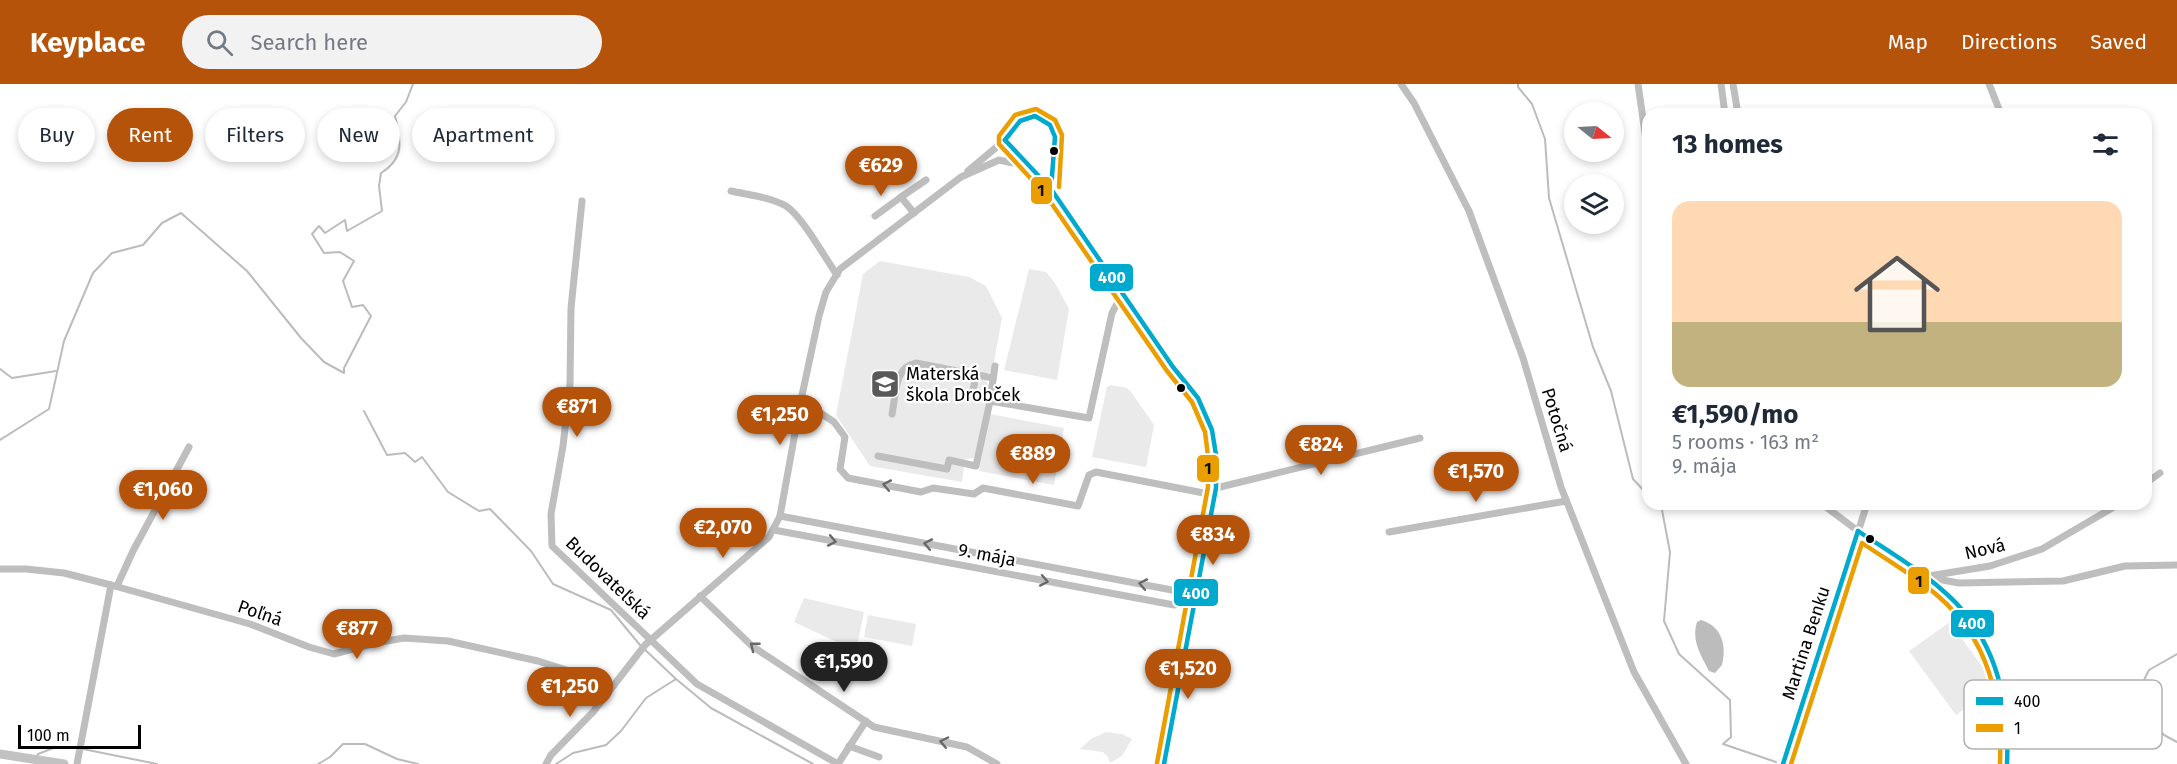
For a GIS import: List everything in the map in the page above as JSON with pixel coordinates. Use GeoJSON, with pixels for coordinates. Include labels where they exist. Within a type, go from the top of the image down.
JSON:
{"type":"FeatureCollection","features":[{"type":"Feature","properties":{"kind":"main road"},"geometry":{"type":"LineString","coordinates":[[0,754],[64,764]]}},
{"type":"Feature","properties":{"kind":"street","name":"Potočná"},"geometry":{"type":"LineString","coordinates":[[1401,84],[1414,103],[1469,211],[1523,358],[1566,501],[1634,672],[1686,764]]}},
{"type":"Feature","properties":{"kind":"street"},"geometry":{"type":"LineString","coordinates":[[1638,84],[1642,112]]}},
{"type":"Feature","properties":{"kind":"street"},"geometry":{"type":"LineString","coordinates":[[1721,84],[1724,108]]}},
{"type":"Feature","properties":{"kind":"street"},"geometry":{"type":"LineString","coordinates":[[1733,84],[1737,108]]}},
{"type":"Feature","properties":{"kind":"street"},"geometry":{"type":"LineString","coordinates":[[1989,84],[1999,108]]}},
{"type":"Feature","properties":{"kind":"street"},"geometry":{"type":"LineString","coordinates":[[546,764],[593,712],[648,643],[769,537],[774,530],[780,516],[819,316],[826,292],[840,269],[961,177],[1005,140],[1020,121],[1035,116],[1050,126],[1055,137],[1051,189]]}},
{"type":"Feature","properties":{"kind":"street"},"geometry":{"type":"LineString","coordinates":[[1005,140],[1051,189],[1173,367],[1198,398],[1212,430],[1216,454],[1215,491],[1164,764]]}},
{"type":"Feature","properties":{"kind":"street"},"geometry":{"type":"LineString","coordinates":[[961,177],[999,159],[1027,166]]}},
{"type":"Feature","properties":{"kind":"street"},"geometry":{"type":"LineString","coordinates":[[875,216],[926,180]]}},
{"type":"Feature","properties":{"kind":"street"},"geometry":{"type":"LineString","coordinates":[[731,191],[773,200],[788,207],[837,275]]}},
{"type":"Feature","properties":{"kind":"street"},"geometry":{"type":"LineString","coordinates":[[901,197],[914,213]]}},
{"type":"Feature","properties":{"kind":"street","name":"Budovateľská"},"geometry":{"type":"LineString","coordinates":[[582,201],[571,308],[570,384],[563,446],[551,514],[552,546],[648,643],[697,684],[838,764]]}},
{"type":"Feature","properties":{"kind":"street"},"geometry":{"type":"LineString","coordinates":[[990,401],[1089,418],[1112,313],[1123,293]]}},
{"type":"Feature","properties":{"kind":"street"},"geometry":{"type":"LineString","coordinates":[[892,414],[900,371],[908,365],[916,363],[993,378]]}},
{"type":"Feature","properties":{"kind":"street"},"geometry":{"type":"LineString","coordinates":[[878,456],[947,469],[950,460],[976,466],[995,366]]}},
{"type":"Feature","properties":{"kind":"street"},"geometry":{"type":"LineString","coordinates":[[972,396],[976,375]]}},
{"type":"Feature","properties":{"kind":"street"},"geometry":{"type":"LineString","coordinates":[[801,400],[834,422],[845,437],[840,469],[848,478],[921,492],[933,488],[974,494],[983,488],[1078,506],[1089,475],[1096,472],[1215,491],[1420,438]]}},
{"type":"Feature","properties":{"kind":"street"},"geometry":{"type":"LineString","coordinates":[[77,764],[114,586],[189,447]]}},
{"type":"Feature","properties":{"kind":"street"},"geometry":{"type":"LineString","coordinates":[[2152,479],[2160,473]]}},
{"type":"Feature","properties":{"kind":"street"},"geometry":{"type":"LineString","coordinates":[[1389,532],[1566,501]]}},
{"type":"Feature","properties":{"kind":"street"},"geometry":{"type":"LineString","coordinates":[[1830,510],[1924,576],[1964,612],[1995,664],[1999,680]]}},
{"type":"Feature","properties":{"kind":"street","name":"Martina Benku"},"geometry":{"type":"LineString","coordinates":[[1783,764],[1865,510]]}},
{"type":"Feature","properties":{"kind":"street","name":"Nová"},"geometry":{"type":"LineString","coordinates":[[1924,576],[1990,566],[2042,549],[2109,510]]}},
{"type":"Feature","properties":{"kind":"street"},"geometry":{"type":"LineString","coordinates":[[780,516],[1172,590],[1194,600]]}},
{"type":"Feature","properties":{"kind":"street","name":"9. mája"},"geometry":{"type":"LineString","coordinates":[[774,530],[1169,605],[1194,600]]}},
{"type":"Feature","properties":{"kind":"street"},"geometry":{"type":"LineString","coordinates":[[1924,576],[1959,583],[2063,581],[2125,566],[2177,565]]}},
{"type":"Feature","properties":{"kind":"street","name":"Poľná"},"geometry":{"type":"LineString","coordinates":[[0,569],[64,573],[250,624],[309,647],[334,654],[404,638],[448,641],[538,661],[614,685]]}},
{"type":"Feature","properties":{"kind":"street"},"geometry":{"type":"LineString","coordinates":[[700,596],[752,646],[874,727],[967,747],[997,764]]}},
{"type":"Feature","properties":{"kind":"street"},"geometry":{"type":"LineString","coordinates":[[838,764],[866,721]]}},
{"type":"Feature","properties":{"kind":"street"},"geometry":{"type":"LineString","coordinates":[[849,746],[879,757]]}},
{"type":"Feature","properties":{"kind":"street"},"geometry":{"type":"LineString","coordinates":[[2007,764],[2008,749]]}},
{"type":"Feature","properties":{"kind":"shaded area"},"geometry":{"type":"Polygon","coordinates":[[[880,261],[969,277],[986,286],[1002,318],[993,367],[991,372],[986,374],[985,379],[989,386],[976,458],[965,459],[962,482],[870,466],[836,415],[863,274],[880,261]]]}},
{"type":"Feature","properties":{"kind":"shaded area"},"geometry":{"type":"Polygon","coordinates":[[[1029,269],[1046,272],[1055,283],[1069,309],[1057,380],[1004,370],[1029,269]]]}},
{"type":"Feature","properties":{"kind":"shaded area"},"geometry":{"type":"Polygon","coordinates":[[[1111,385],[1127,388],[1154,425],[1146,467],[1092,457],[1107,387],[1111,385]]]}},
{"type":"Feature","properties":{"kind":"shaded area"},"geometry":{"type":"Polygon","coordinates":[[[990,414],[1064,428],[1054,485],[979,471],[990,414]]]}},
{"type":"Feature","properties":{"kind":"shaded area"},"geometry":{"type":"Polygon","coordinates":[[[804,598],[864,612],[856,651],[794,622],[804,598]]]}},
{"type":"Feature","properties":{"kind":"shaded area"},"geometry":{"type":"Polygon","coordinates":[[[868,615],[916,624],[912,646],[864,637],[868,615]]]}},
{"type":"Feature","properties":{"kind":"shaded area"},"geometry":{"type":"Polygon","coordinates":[[[1701,620],[1714,627],[1723,644],[1722,665],[1715,673],[1709,671],[1696,641],[1695,629],[1697,622],[1701,620]]]}},
{"type":"Feature","properties":{"kind":"shaded area"},"geometry":{"type":"Polygon","coordinates":[[[1950,622],[1992,680],[1964,680],[1964,709],[1956,715],[1909,651],[1950,622]]]}},
{"type":"Feature","properties":{"kind":"shaded area"},"geometry":{"type":"Polygon","coordinates":[[[1106,732],[1122,734],[1132,739],[1122,756],[1110,763],[1103,752],[1080,749],[1091,739],[1106,732]]]}},
{"type":"Feature","properties":{"kind":"waterway"},"geometry":{"type":"LineString","coordinates":[[0,440],[49,409],[64,341],[93,273],[112,253],[143,245],[162,223],[181,213],[247,271],[301,338],[324,362],[344,373],[344,368],[371,316],[363,305],[352,307],[343,281],[354,261],[340,252],[324,253],[312,234],[319,226],[325,233],[345,220],[347,231],[382,211],[379,186],[381,173],[398,155],[400,141],[395,116],[406,102],[413,84]]}},
{"type":"Feature","properties":{"kind":"waterway"},"geometry":{"type":"LineString","coordinates":[[1518,84],[1532,104],[1545,139],[1549,198],[1593,347],[1611,391],[1633,479],[1642,489]]}},
{"type":"Feature","properties":{"kind":"waterway"},"geometry":{"type":"LineString","coordinates":[[0,369],[12,378],[56,371]]}},
{"type":"Feature","properties":{"kind":"waterway"},"geometry":{"type":"LineString","coordinates":[[364,411],[387,455],[405,453],[415,462],[422,457],[448,492],[479,511],[490,509],[531,551],[553,584],[611,610],[640,645],[711,708],[813,764]]}},
{"type":"Feature","properties":{"kind":"waterway"},"geometry":{"type":"LineString","coordinates":[[1662,510],[1670,552],[1664,621],[1679,654],[1730,700],[1731,737],[1723,744],[1776,762]]}},
{"type":"Feature","properties":{"kind":"waterway"},"geometry":{"type":"LineString","coordinates":[[2144,680],[2149,670],[2177,654]]}},
{"type":"Feature","properties":{"kind":"waterway"},"geometry":{"type":"LineString","coordinates":[[556,764],[573,753],[606,745],[621,731],[646,698],[676,679]]}},
{"type":"Feature","properties":{"kind":"waterway"},"geometry":{"type":"LineString","coordinates":[[2162,733],[2177,742]]}},
{"type":"Feature","properties":{"kind":"waterway"},"geometry":{"type":"LineString","coordinates":[[318,764],[330,757],[343,744],[365,744],[397,759],[418,764]]}},
{"type":"Feature","properties":{"kind":"waterway"},"geometry":{"type":"LineString","coordinates":[[37,756],[56,747],[77,748]]}},
{"type":"Feature","properties":{"kind":"waterway"},"geometry":{"type":"LineString","coordinates":[[83,749],[157,764]]}},
{"type":"Feature","properties":{"kind":"transit line","name":"1"},"geometry":{"type":"LineString","coordinates":[[1059,187],[1062,135],[1055,120],[1036,109],[1015,115],[999,136],[999,144],[1045,194],[1167,371],[1192,402],[1205,432],[1208,487],[1157,763]]}},
{"type":"Feature","properties":{"kind":"transit line","name":"400"},"geometry":{"type":"LineString","coordinates":[[1005,140],[1020,121],[1035,116],[1050,125],[1055,137],[1051,189]]}},
{"type":"Feature","properties":{"kind":"transit line","name":"400"},"geometry":{"type":"LineString","coordinates":[[1005,140],[1051,189],[1173,367],[1198,398],[1212,430],[1216,455],[1216,488],[1164,764]]}},
{"type":"Feature","properties":{"kind":"transit line","name":"400"},"geometry":{"type":"LineString","coordinates":[[1858,531],[1931,581],[1959,607],[1975,626],[1986,646],[1999,680]]}},
{"type":"Feature","properties":{"kind":"transit line","name":"400"},"geometry":{"type":"LineString","coordinates":[[1783,764],[1858,531]]}},
{"type":"Feature","properties":{"kind":"transit line","name":"1"},"geometry":{"type":"LineString","coordinates":[[1791,764],[1862,543],[1929,589],[1955,613],[1981,651],[1991,680]]}},
{"type":"Feature","properties":{"kind":"transit line","name":"1"},"geometry":{"type":"LineString","coordinates":[[2000,749],[2000,764]]}},
{"type":"Feature","properties":{"kind":"transit line","name":"400"},"geometry":{"type":"LineString","coordinates":[[2007,749],[2007,764]]}},
{"type":"Feature","properties":{"kind":"place","name":"Materská škola Drobček"},"geometry":{"type":"Point","coordinates":[885,384]}}]}
